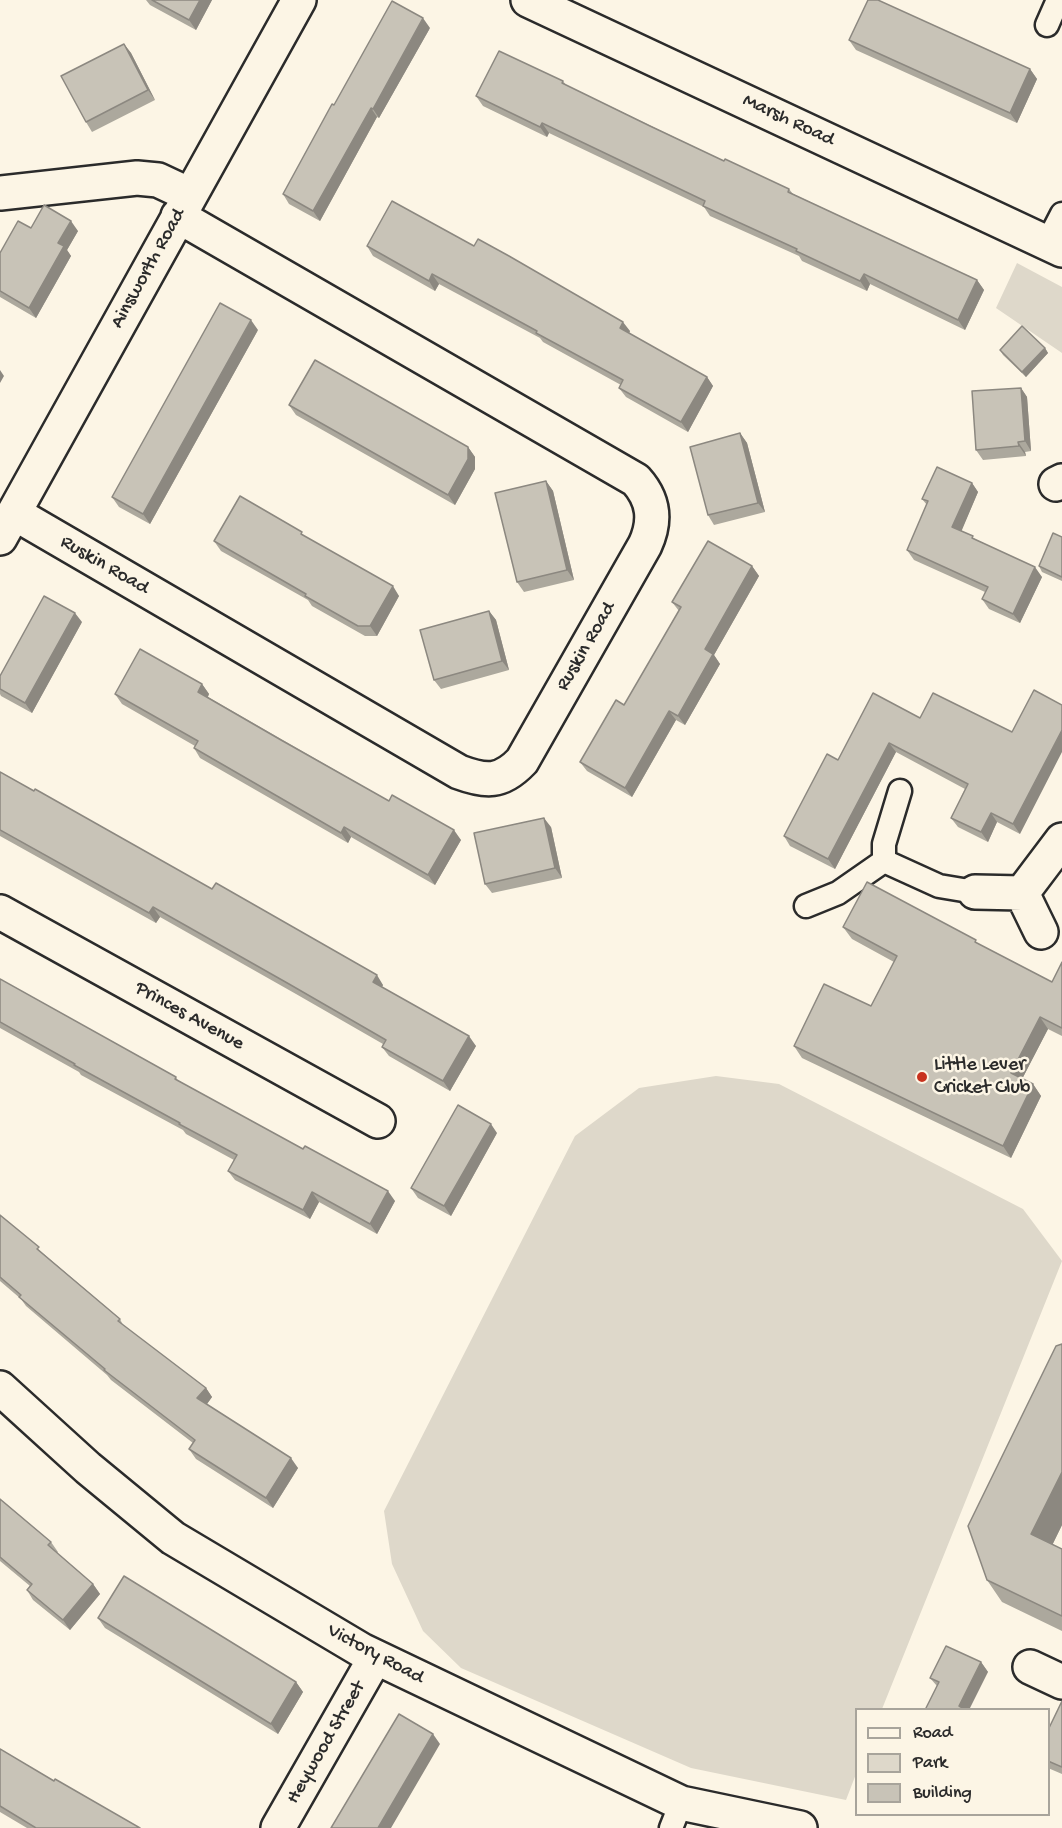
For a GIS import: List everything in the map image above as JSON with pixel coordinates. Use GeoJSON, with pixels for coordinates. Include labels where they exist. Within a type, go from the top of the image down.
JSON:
{"type":"FeatureCollection","features":[{"type":"Feature","properties":{"kind":"street","name":"Ainsworth Road"},"geometry":{"type":"LineString","coordinates":[[7,526],[299,0]]}},
{"type":"Feature","properties":{"kind":"street","name":"Marsh Road"},"geometry":{"type":"LineString","coordinates":[[528,0],[1055,246]]}},
{"type":"Feature","properties":{"kind":"street","name":"Ruskin Road"},"geometry":{"type":"LineString","coordinates":[[0,193],[137,178],[158,180],[184,205],[636,480],[645,490],[651,505],[651,532],[645,545],[522,761],[511,772],[495,778],[478,779],[459,772],[7,526]]}},
{"type":"Feature","properties":{"kind":"street"},"geometry":{"type":"LineString","coordinates":[[1022,893],[1062,840]]}},
{"type":"Feature","properties":{"kind":"street"},"geometry":{"type":"LineString","coordinates":[[975,892],[1022,893]]}},
{"type":"Feature","properties":{"kind":"street"},"geometry":{"type":"LineString","coordinates":[[1022,893],[1041,932]]}},
{"type":"Feature","properties":{"kind":"street","name":"Princes Avenue"},"geometry":{"type":"LineString","coordinates":[[0,912],[378,1121]]}},
{"type":"Feature","properties":{"kind":"street","name":"Victory Road"},"geometry":{"type":"LineString","coordinates":[[0,1388],[88,1468],[173,1538],[375,1658],[676,1815],[800,1828]]}},
{"type":"Feature","properties":{"kind":"street","name":"Heywood Street"},"geometry":{"type":"LineString","coordinates":[[278,1828],[375,1658]]}},
{"type":"Feature","properties":{"kind":"street"},"geometry":{"type":"LineString","coordinates":[[1030,1667],[1062,1682]]}},
{"type":"Feature","properties":{"kind":"lane"},"geometry":{"type":"LineString","coordinates":[[1047,25],[1058,0]]}},
{"type":"Feature","properties":{"kind":"lane"},"geometry":{"type":"LineString","coordinates":[[1055,246],[1062,214]]}},
{"type":"Feature","properties":{"kind":"lane"},"geometry":{"type":"LineString","coordinates":[[884,861],[884,844],[900,791]]}},
{"type":"Feature","properties":{"kind":"lane"},"geometry":{"type":"LineString","coordinates":[[884,861],[939,886],[975,892]]}},
{"type":"Feature","properties":{"kind":"lane"},"geometry":{"type":"LineString","coordinates":[[806,906],[838,893],[884,861]]}},
{"type":"Feature","properties":{"kind":"green space"},"geometry":{"type":"Polygon","coordinates":[[[1017,263],[1062,287],[1062,353],[996,308],[1017,263]]]}},
{"type":"Feature","properties":{"kind":"green space"},"geometry":{"type":"Polygon","coordinates":[[[716,1076],[779,1084],[1023,1209],[1062,1261],[882,1708],[855,1708],[855,1777],[846,1800],[691,1768],[461,1668],[423,1631],[392,1564],[384,1511],[575,1136],[639,1088],[716,1076]]]}},
{"type":"Feature","properties":{"kind":"building"},"geometry":{"type":"Polygon","coordinates":[[[152,0],[200,0],[189,20],[152,0]]]}},
{"type":"Feature","properties":{"kind":"building"},"geometry":{"type":"Polygon","coordinates":[[[868,0],[878,0],[1030,69],[1010,113],[849,40],[868,0]]]}},
{"type":"Feature","properties":{"kind":"building"},"geometry":{"type":"Polygon","coordinates":[[[392,1],[423,18],[313,211],[283,194],[392,1]]]}},
{"type":"Feature","properties":{"kind":"building"},"geometry":{"type":"Polygon","coordinates":[[[124,44],[148,90],[86,122],[61,76],[124,44]]]}},
{"type":"Feature","properties":{"kind":"building"},"geometry":{"type":"Polygon","coordinates":[[[499,51],[650,126],[789,189],[788,192],[977,280],[958,320],[864,274],[860,281],[703,206],[705,201],[542,123],[540,127],[476,96],[499,51]]]}},
{"type":"Feature","properties":{"kind":"building"},"geometry":{"type":"Polygon","coordinates":[[[392,201],[474,246],[478,239],[509,256],[623,322],[620,328],[707,377],[681,422],[619,388],[623,380],[536,333],[537,331],[432,274],[429,281],[367,246],[392,201]]]}},
{"type":"Feature","properties":{"kind":"building"},"geometry":{"type":"Polygon","coordinates":[[[44,205],[71,221],[58,243],[64,246],[29,308],[0,291],[0,253],[18,221],[31,228],[44,205]]]}},
{"type":"Feature","properties":{"kind":"building"},"geometry":{"type":"Polygon","coordinates":[[[220,303],[251,320],[143,514],[112,497],[220,303]]]}},
{"type":"Feature","properties":{"kind":"building"},"geometry":{"type":"Polygon","coordinates":[[[1022,326],[1045,348],[1022,372],[1000,350],[1022,326]]]}},
{"type":"Feature","properties":{"kind":"building"},"geometry":{"type":"Polygon","coordinates":[[[315,360],[468,447],[468,459],[448,495],[289,405],[315,360]]]}},
{"type":"Feature","properties":{"kind":"building"},"geometry":{"type":"Polygon","coordinates":[[[1021,388],[1025,441],[1018,442],[1019,446],[976,450],[972,391],[1021,388]]]}},
{"type":"Feature","properties":{"kind":"building"},"geometry":{"type":"Polygon","coordinates":[[[740,433],[758,503],[708,515],[690,447],[740,433]]]}},
{"type":"Feature","properties":{"kind":"building"},"geometry":{"type":"Polygon","coordinates":[[[937,467],[972,483],[952,527],[1035,567],[1013,614],[982,599],[988,587],[907,550],[928,501],[922,499],[937,467]]]}},
{"type":"Feature","properties":{"kind":"building"},"geometry":{"type":"Polygon","coordinates":[[[546,481],[567,570],[517,582],[495,493],[546,481]]]}},
{"type":"Feature","properties":{"kind":"building"},"geometry":{"type":"Polygon","coordinates":[[[240,496],[302,532],[301,534],[393,586],[370,626],[358,626],[214,541],[240,496]]]}},
{"type":"Feature","properties":{"kind":"building"},"geometry":{"type":"Polygon","coordinates":[[[1053,533],[1062,537],[1062,577],[1039,566],[1053,533]]]}},
{"type":"Feature","properties":{"kind":"building"},"geometry":{"type":"Polygon","coordinates":[[[708,541],[752,566],[705,649],[713,654],[678,716],[669,711],[625,788],[580,762],[616,700],[624,705],[681,607],[672,602],[708,541]]]}},
{"type":"Feature","properties":{"kind":"building"},"geometry":{"type":"Polygon","coordinates":[[[44,596],[75,613],[25,703],[0,689],[0,676],[44,596]]]}},
{"type":"Feature","properties":{"kind":"building"},"geometry":{"type":"Polygon","coordinates":[[[489,611],[502,661],[434,680],[420,630],[489,611]]]}},
{"type":"Feature","properties":{"kind":"building"},"geometry":{"type":"Polygon","coordinates":[[[140,649],[202,684],[198,692],[281,740],[389,801],[392,795],[454,830],[428,875],[344,827],[341,833],[194,748],[198,741],[115,694],[140,649]]]}},
{"type":"Feature","properties":{"kind":"building"},"geometry":{"type":"Polygon","coordinates":[[[1034,690],[1062,705],[1062,730],[1013,824],[991,813],[981,832],[951,818],[968,784],[889,743],[828,859],[784,836],[827,754],[838,760],[873,693],[920,718],[933,693],[1012,732],[1034,690]]]}},
{"type":"Feature","properties":{"kind":"building"},"geometry":{"type":"Polygon","coordinates":[[[0,772],[34,791],[35,789],[212,889],[216,883],[377,975],[373,982],[469,1036],[443,1081],[382,1047],[386,1040],[289,984],[153,907],[149,913],[0,830],[0,772]]]}},
{"type":"Feature","properties":{"kind":"building"},"geometry":{"type":"Polygon","coordinates":[[[544,818],[555,868],[485,884],[474,833],[544,818]]]}},
{"type":"Feature","properties":{"kind":"building"},"geometry":{"type":"Polygon","coordinates":[[[867,882],[1052,982],[1062,962],[1062,1028],[1040,1017],[1011,1073],[1033,1084],[1003,1146],[794,1046],[824,984],[871,1006],[897,956],[843,927],[867,882]]]}},
{"type":"Feature","properties":{"kind":"building"},"geometry":{"type":"Polygon","coordinates":[[[0,979],[303,1149],[305,1146],[388,1191],[370,1224],[312,1192],[303,1210],[228,1171],[237,1155],[0,1022],[0,979]]]}},
{"type":"Feature","properties":{"kind":"building"},"geometry":{"type":"Polygon","coordinates":[[[458,1105],[491,1124],[444,1206],[411,1188],[458,1105]]]}},
{"type":"Feature","properties":{"kind":"building"},"geometry":{"type":"Polygon","coordinates":[[[0,1215],[120,1319],[118,1321],[206,1388],[197,1398],[291,1458],[266,1498],[189,1449],[195,1440],[104,1370],[19,1297],[21,1295],[0,1277],[0,1215]]]}},
{"type":"Feature","properties":{"kind":"building"},"geometry":{"type":"Polygon","coordinates":[[[1062,1344],[1062,1472],[1031,1534],[1062,1549],[1062,1616],[987,1580],[968,1526],[1056,1346],[1062,1344]]]}},
{"type":"Feature","properties":{"kind":"building"},"geometry":{"type":"Polygon","coordinates":[[[0,1499],[51,1542],[48,1545],[93,1584],[63,1620],[27,1590],[32,1584],[0,1557],[0,1499]]]}},
{"type":"Feature","properties":{"kind":"building"},"geometry":{"type":"Polygon","coordinates":[[[124,1576],[296,1682],[271,1724],[98,1618],[124,1576]]]}},
{"type":"Feature","properties":{"kind":"building"},"geometry":{"type":"Polygon","coordinates":[[[946,1646],[981,1662],[959,1706],[962,1708],[926,1708],[939,1682],[930,1678],[946,1646]]]}},
{"type":"Feature","properties":{"kind":"building"},"geometry":{"type":"Polygon","coordinates":[[[1062,1701],[1062,1767],[1050,1762],[1050,1726],[1062,1701]]]}},
{"type":"Feature","properties":{"kind":"building"},"geometry":{"type":"Polygon","coordinates":[[[399,1714],[433,1734],[378,1828],[331,1828],[399,1714]]]}},
{"type":"Feature","properties":{"kind":"building"},"geometry":{"type":"Polygon","coordinates":[[[0,1749],[140,1828],[36,1828],[0,1806],[0,1749]]]}},
{"type":"Feature","properties":{"kind":"place","name":"Little Lever Cricket Club"},"geometry":{"type":"Point","coordinates":[922,1077]}}]}
